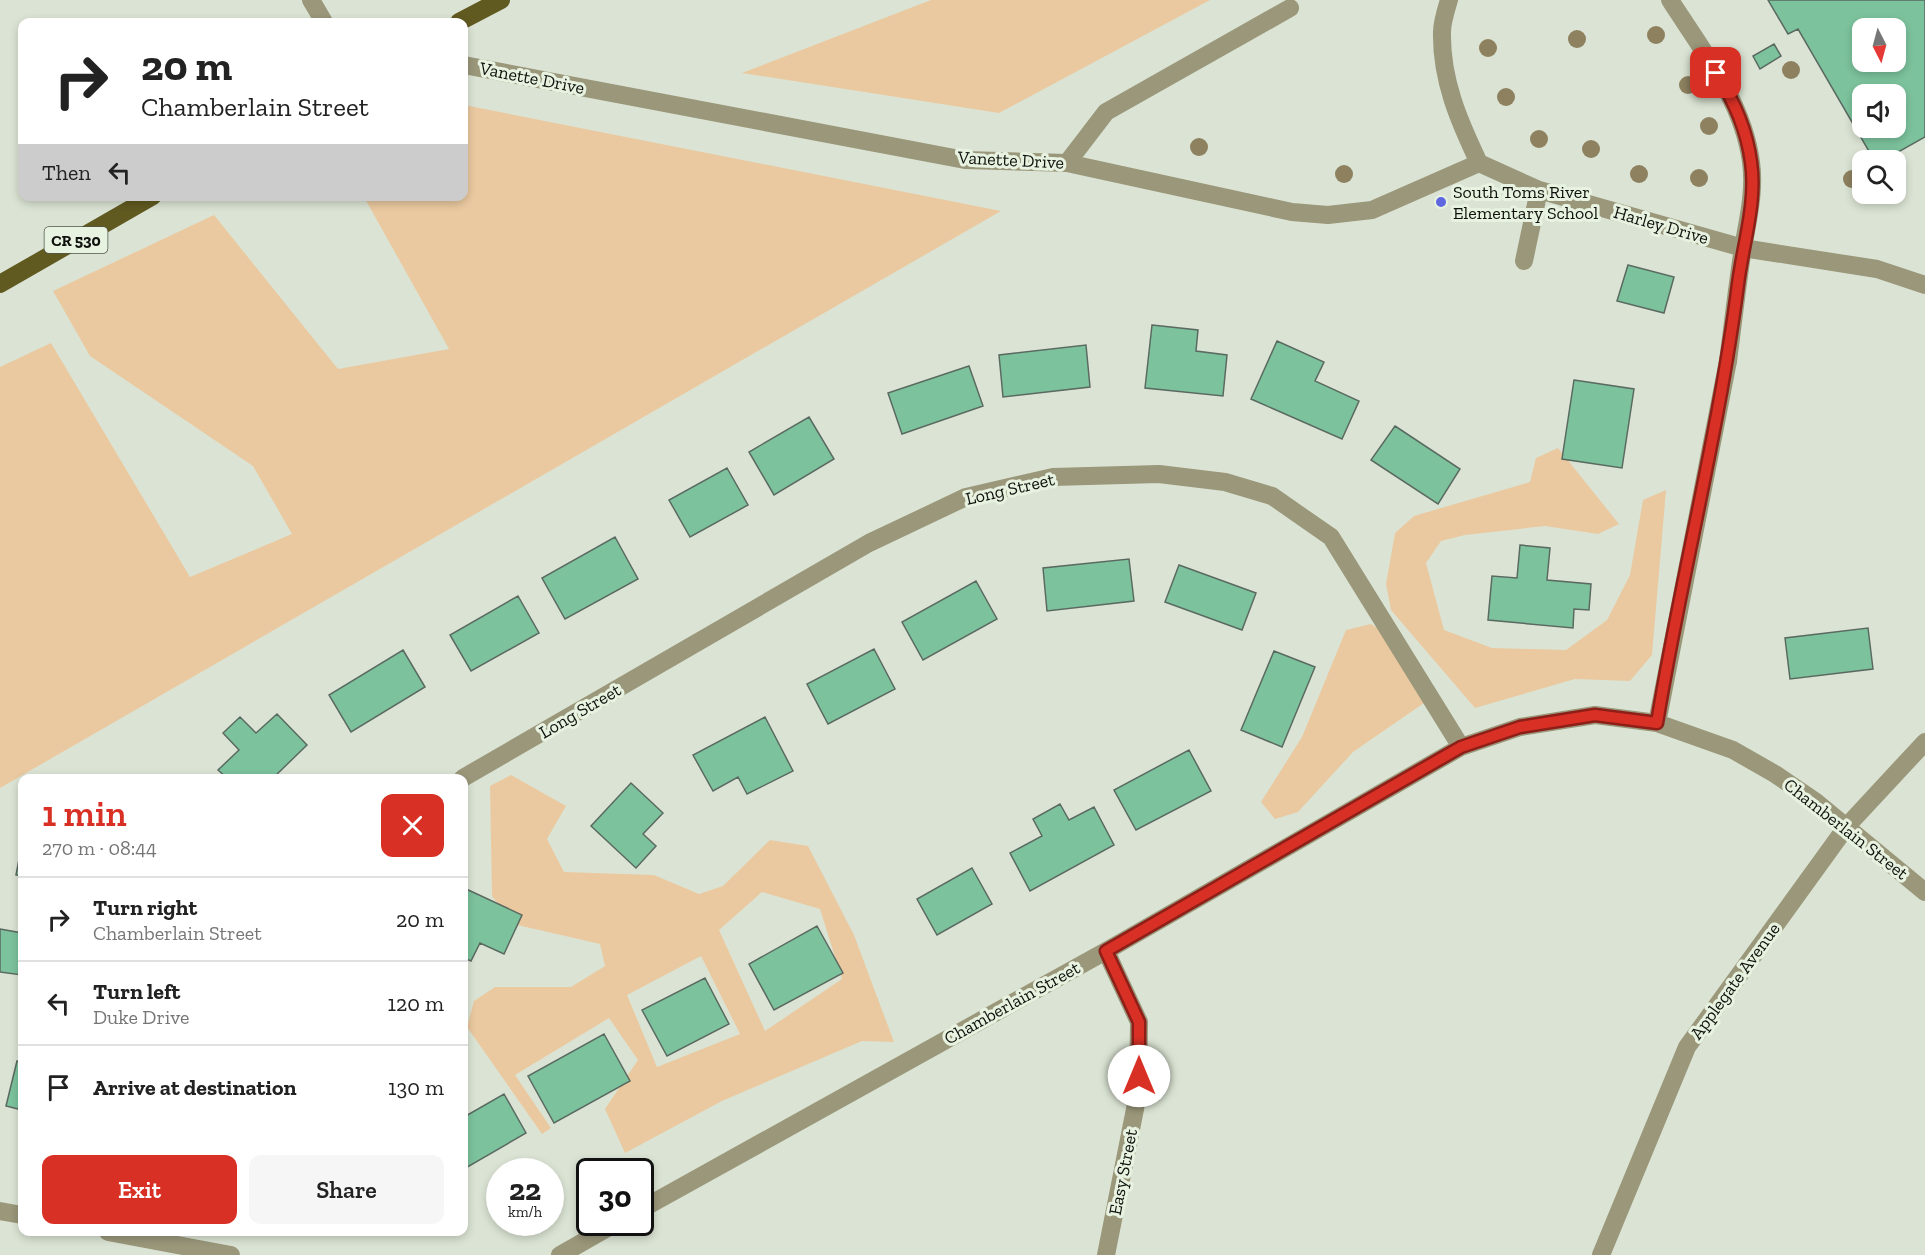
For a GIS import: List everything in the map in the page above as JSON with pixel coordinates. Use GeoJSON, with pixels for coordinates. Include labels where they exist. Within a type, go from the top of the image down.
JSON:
{"type":"FeatureCollection","features":[{"type":"Feature","properties":{"kind":"main road"},"geometry":{"type":"LineString","coordinates":[[467,18],[501,0]]}},
{"type":"Feature","properties":{"kind":"main road","name":"CR 530"},"geometry":{"type":"LineString","coordinates":[[0,284],[144,201]]}},
{"type":"Feature","properties":{"kind":"street"},"geometry":{"type":"LineString","coordinates":[[311,0],[322,18]]}},
{"type":"Feature","properties":{"kind":"street"},"geometry":{"type":"LineString","coordinates":[[1449,0],[1442,30],[1443,65],[1458,118],[1479,163]]}},
{"type":"Feature","properties":{"kind":"street"},"geometry":{"type":"LineString","coordinates":[[1657,723],[1728,361],[1743,248],[1752,200],[1751,162],[1743,129],[1728,92],[1670,0]]}},
{"type":"Feature","properties":{"kind":"street"},"geometry":{"type":"LineString","coordinates":[[1067,163],[1106,112],[1290,8]]}},
{"type":"Feature","properties":{"kind":"street","name":"Vanette Drive"},"geometry":{"type":"LineString","coordinates":[[468,66],[965,160],[1067,163],[1281,209],[1328,215],[1372,210],[1479,163]]}},
{"type":"Feature","properties":{"kind":"street","name":"Harley Drive"},"geometry":{"type":"LineString","coordinates":[[1479,163],[1539,190],[1743,248],[1877,269],[1925,285]]}},
{"type":"Feature","properties":{"kind":"street"},"geometry":{"type":"LineString","coordinates":[[1524,261],[1539,190]]}},
{"type":"Feature","properties":{"kind":"street","name":"Long Street"},"geometry":{"type":"LineString","coordinates":[[468,775],[868,543],[966,497],[1053,477],[1159,474],[1225,482],[1272,496],[1331,537],[1461,747]]}},
{"type":"Feature","properties":{"kind":"street","name":"Chamberlain Street"},"geometry":{"type":"LineString","coordinates":[[654,1202],[1106,951],[1461,747],[1520,727],[1595,715],[1657,723],[1733,750],[1775,774],[1816,802],[1925,892]]}},
{"type":"Feature","properties":{"kind":"street","name":"Applegate Avenue"},"geometry":{"type":"LineString","coordinates":[[1601,1255],[1688,1047],[1847,826],[1925,742]]}},
{"type":"Feature","properties":{"kind":"street","name":"Easy Street"},"geometry":{"type":"LineString","coordinates":[[1106,951],[1139,1022],[1138,1094],[1106,1255]]}},
{"type":"Feature","properties":{"kind":"street"},"geometry":{"type":"LineString","coordinates":[[0,1211],[18,1214]]}},
{"type":"Feature","properties":{"kind":"street"},"geometry":{"type":"LineString","coordinates":[[129,1236],[231,1255]]}},
{"type":"Feature","properties":{"kind":"street"},"geometry":{"type":"LineString","coordinates":[[560,1255],[593,1236]]}},
{"type":"Feature","properties":{"kind":"shaded area"},"geometry":{"type":"Polygon","coordinates":[[[931,0],[1210,0],[999,113],[742,73],[931,0]]]}},
{"type":"Feature","properties":{"kind":"shaded area"},"geometry":{"type":"Polygon","coordinates":[[[468,106],[1001,211],[24,774],[18,774],[18,778],[0,788],[0,367],[51,343],[190,577],[292,534],[253,466],[90,356],[53,291],[214,215],[338,369],[449,349],[366,201],[468,201],[468,106]]]}},
{"type":"Feature","properties":{"kind":"shaded area"},"geometry":{"type":"Polygon","coordinates":[[[1558,448],[1619,524],[1598,534],[1545,526],[1465,535],[1441,541],[1426,563],[1444,630],[1492,648],[1566,650],[1607,620],[1630,575],[1643,500],[1666,490],[1652,655],[1630,681],[1575,679],[1475,708],[1391,610],[1386,584],[1395,533],[1414,516],[1530,482],[1536,458],[1558,448]]]}},
{"type":"Feature","properties":{"kind":"shaded area"},"geometry":{"type":"Polygon","coordinates":[[[1371,624],[1392,638],[1424,703],[1353,752],[1298,812],[1275,819],[1261,802],[1302,737],[1346,630],[1371,624]]]}},
{"type":"Feature","properties":{"kind":"shaded area"},"geometry":{"type":"Polygon","coordinates":[[[511,775],[566,806],[547,839],[564,872],[654,875],[699,894],[723,886],[770,840],[808,846],[854,935],[894,1042],[862,1041],[722,1101],[625,1153],[605,1109],[638,1060],[609,1018],[515,1075],[551,1128],[542,1134],[468,1028],[474,1001],[495,987],[571,987],[605,966],[600,944],[513,924],[492,896],[490,786],[511,775]],[[762,892],[719,930],[765,1031],[842,979],[820,909],[762,892]],[[701,956],[627,995],[657,1067],[740,1034],[701,956]]]}},
{"type":"Feature","properties":{"kind":"building"},"geometry":{"type":"Polygon","coordinates":[[[1768,0],[1925,0],[1925,137],[1902,150],[1868,150],[1861,138],[1906,138],[1906,84],[1852,84],[1852,122],[1798,29],[1788,34],[1768,0]]]}},
{"type":"Feature","properties":{"kind":"building"},"geometry":{"type":"Polygon","coordinates":[[[1774,44],[1781,56],[1760,69],[1753,56],[1774,44]]]}},
{"type":"Feature","properties":{"kind":"building"},"geometry":{"type":"Polygon","coordinates":[[[1628,265],[1674,277],[1664,313],[1617,301],[1628,265]]]}},
{"type":"Feature","properties":{"kind":"building"},"geometry":{"type":"Polygon","coordinates":[[[1152,325],[1198,330],[1196,351],[1227,355],[1223,396],[1145,388],[1152,325]]]}},
{"type":"Feature","properties":{"kind":"building"},"geometry":{"type":"Polygon","coordinates":[[[1277,341],[1324,362],[1315,381],[1359,401],[1342,439],[1251,399],[1277,341]]]}},
{"type":"Feature","properties":{"kind":"building"},"geometry":{"type":"Polygon","coordinates":[[[1086,345],[1090,387],[1003,397],[999,355],[1086,345]]]}},
{"type":"Feature","properties":{"kind":"building"},"geometry":{"type":"Polygon","coordinates":[[[969,366],[983,406],[902,434],[888,393],[969,366]]]}},
{"type":"Feature","properties":{"kind":"building"},"geometry":{"type":"Polygon","coordinates":[[[1574,380],[1634,389],[1622,468],[1562,459],[1574,380]]]}},
{"type":"Feature","properties":{"kind":"building"},"geometry":{"type":"Polygon","coordinates":[[[809,417],[834,459],[774,495],[749,452],[809,417]]]}},
{"type":"Feature","properties":{"kind":"building"},"geometry":{"type":"Polygon","coordinates":[[[1395,426],[1460,469],[1438,504],[1371,460],[1395,426]]]}},
{"type":"Feature","properties":{"kind":"building"},"geometry":{"type":"Polygon","coordinates":[[[727,468],[748,505],[690,537],[669,500],[727,468]]]}},
{"type":"Feature","properties":{"kind":"building"},"geometry":{"type":"Polygon","coordinates":[[[615,537],[638,579],[565,619],[542,578],[615,537]]]}},
{"type":"Feature","properties":{"kind":"building"},"geometry":{"type":"Polygon","coordinates":[[[1520,545],[1550,548],[1547,580],[1591,584],[1589,610],[1574,609],[1573,628],[1488,620],[1492,576],[1517,578],[1520,545]]]}},
{"type":"Feature","properties":{"kind":"building"},"geometry":{"type":"Polygon","coordinates":[[[1129,559],[1134,601],[1047,611],[1043,568],[1129,559]]]}},
{"type":"Feature","properties":{"kind":"building"},"geometry":{"type":"Polygon","coordinates":[[[1179,565],[1256,593],[1242,630],[1165,602],[1179,565]]]}},
{"type":"Feature","properties":{"kind":"building"},"geometry":{"type":"Polygon","coordinates":[[[976,581],[997,619],[923,660],[902,622],[976,581]]]}},
{"type":"Feature","properties":{"kind":"building"},"geometry":{"type":"Polygon","coordinates":[[[518,596],[539,633],[471,671],[450,635],[518,596]]]}},
{"type":"Feature","properties":{"kind":"building"},"geometry":{"type":"Polygon","coordinates":[[[1868,628],[1873,669],[1790,679],[1785,638],[1868,628]]]}},
{"type":"Feature","properties":{"kind":"building"},"geometry":{"type":"Polygon","coordinates":[[[874,649],[895,689],[828,724],[807,684],[874,649]]]}},
{"type":"Feature","properties":{"kind":"building"},"geometry":{"type":"Polygon","coordinates":[[[403,650],[425,687],[351,732],[329,695],[403,650]]]}},
{"type":"Feature","properties":{"kind":"building"},"geometry":{"type":"Polygon","coordinates":[[[1274,651],[1315,667],[1282,747],[1241,730],[1274,651]]]}},
{"type":"Feature","properties":{"kind":"building"},"geometry":{"type":"Polygon","coordinates":[[[277,714],[307,745],[277,774],[222,774],[218,770],[239,750],[223,733],[240,717],[256,733],[277,714]]]}},
{"type":"Feature","properties":{"kind":"building"},"geometry":{"type":"Polygon","coordinates":[[[765,717],[793,771],[747,794],[738,777],[713,791],[693,755],[765,717]]]}},
{"type":"Feature","properties":{"kind":"building"},"geometry":{"type":"Polygon","coordinates":[[[1189,750],[1211,791],[1136,830],[1114,790],[1189,750]]]}},
{"type":"Feature","properties":{"kind":"building"},"geometry":{"type":"Polygon","coordinates":[[[631,783],[663,813],[643,834],[656,846],[636,868],[591,826],[631,783]]]}},
{"type":"Feature","properties":{"kind":"building"},"geometry":{"type":"Polygon","coordinates":[[[1060,804],[1069,820],[1094,807],[1114,845],[1030,891],[1010,853],[1042,836],[1033,819],[1060,804]]]}},
{"type":"Feature","properties":{"kind":"building"},"geometry":{"type":"Polygon","coordinates":[[[972,868],[992,904],[937,935],[917,899],[972,868]]]}},
{"type":"Feature","properties":{"kind":"building"},"geometry":{"type":"Polygon","coordinates":[[[468,890],[522,915],[504,954],[480,943],[471,961],[468,960],[468,890]]]}},
{"type":"Feature","properties":{"kind":"building"},"geometry":{"type":"Polygon","coordinates":[[[817,926],[843,973],[774,1010],[749,964],[817,926]]]}},
{"type":"Feature","properties":{"kind":"building"},"geometry":{"type":"Polygon","coordinates":[[[0,929],[18,932],[18,974],[0,972],[0,929]]]}},
{"type":"Feature","properties":{"kind":"building"},"geometry":{"type":"Polygon","coordinates":[[[705,978],[729,1024],[667,1056],[642,1010],[705,978]]]}},
{"type":"Feature","properties":{"kind":"building"},"geometry":{"type":"Polygon","coordinates":[[[604,1034],[630,1081],[554,1123],[528,1076],[604,1034]]]}},
{"type":"Feature","properties":{"kind":"building"},"geometry":{"type":"Polygon","coordinates":[[[17,1061],[18,1061],[18,1109],[6,1106],[17,1061]]]}},
{"type":"Feature","properties":{"kind":"building"},"geometry":{"type":"Polygon","coordinates":[[[504,1094],[526,1133],[468,1167],[468,1115],[504,1094]]]}},
{"type":"Feature","properties":{"kind":"place","name":"South Toms River Elementary School"},"geometry":{"type":"Point","coordinates":[1441,202]}},
{"type":"Feature","properties":{"kind":"route"},"geometry":{"type":"LineString","coordinates":[[1139,1076],[1139,1022],[1106,951],[1461,747],[1520,727],[1595,715],[1657,723],[1728,361],[1743,248],[1752,200],[1751,162],[1743,129],[1728,92],[1716,73]]}}]}
